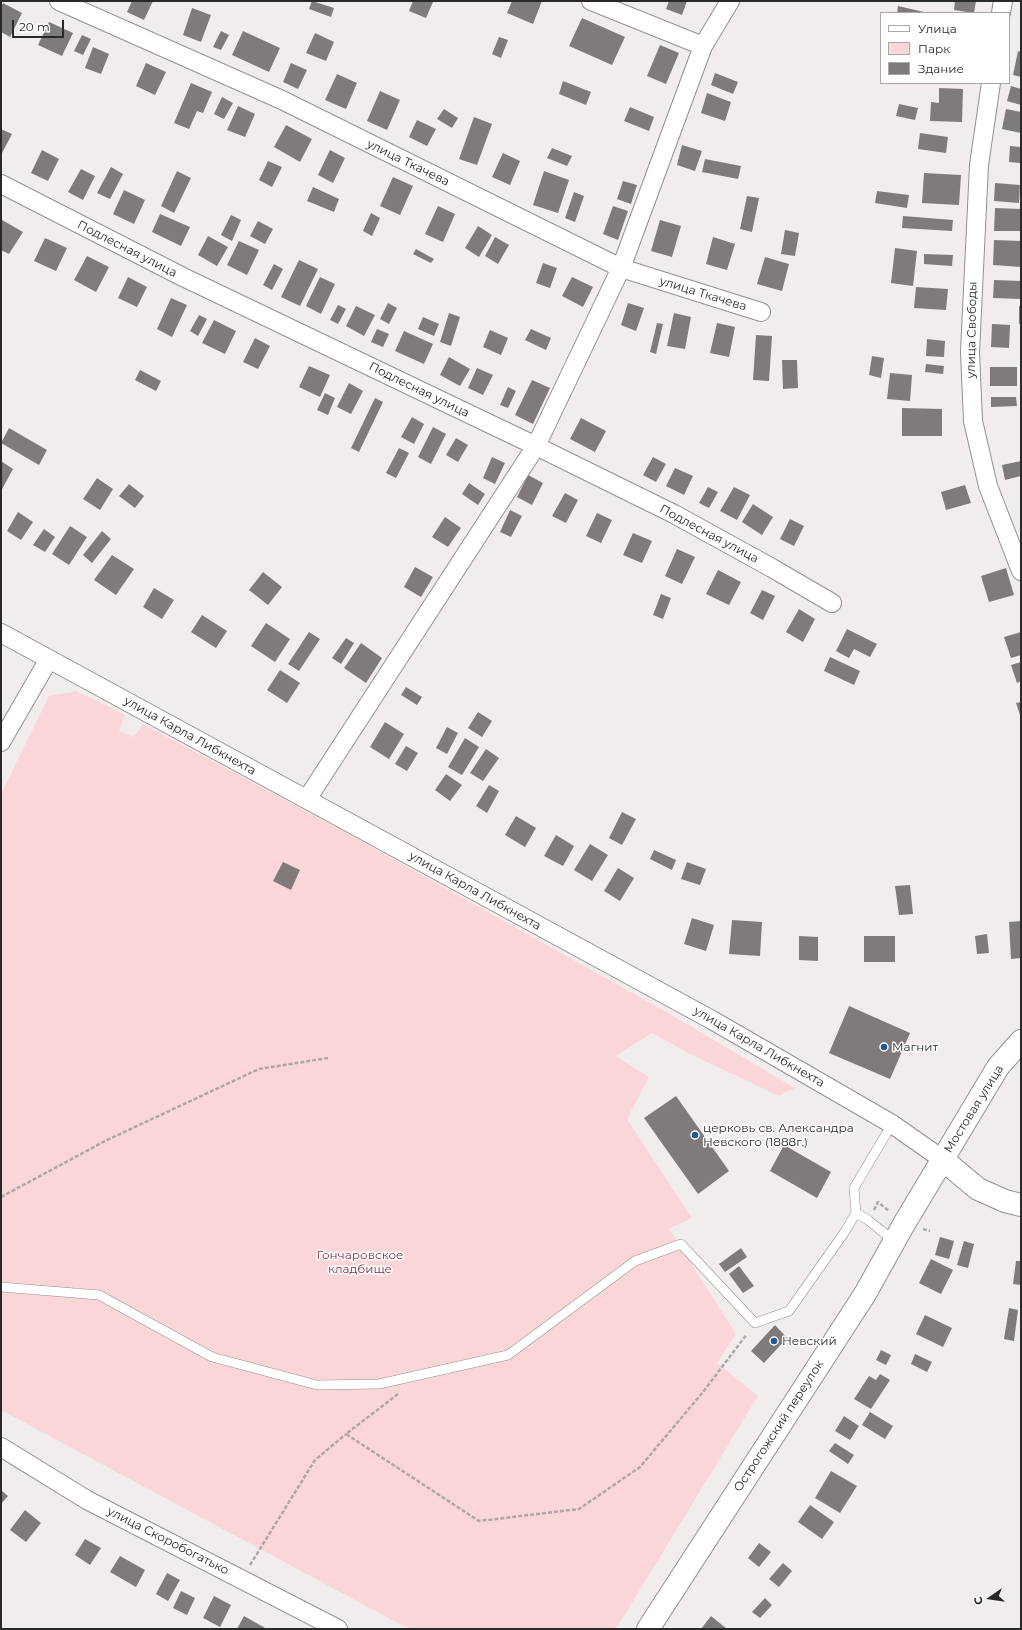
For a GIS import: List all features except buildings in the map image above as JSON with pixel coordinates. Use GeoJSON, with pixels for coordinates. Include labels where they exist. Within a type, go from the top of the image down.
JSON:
{"type":"FeatureCollection","features":[{"type":"Feature","properties":{"kind":"main road","name":"Мостовая улица"},"geometry":{"type":"LineString","coordinates":[[942,1160],[998,1067],[1021,1041]]}},
{"type":"Feature","properties":{"kind":"main road"},"geometry":{"type":"LineString","coordinates":[[942,1160],[978,1189],[1005,1201],[1021,1205]]}},
{"type":"Feature","properties":{"kind":"main road","name":"Острогожский переулок"},"geometry":{"type":"LineString","coordinates":[[648,1629],[864,1294],[942,1160]]}},
{"type":"Feature","properties":{"kind":"street","name":"улица Ткачева"},"geometry":{"type":"LineString","coordinates":[[59,1],[282,100],[621,268],[761,312]]}},
{"type":"Feature","properties":{"kind":"street"},"geometry":{"type":"LineString","coordinates":[[592,1],[703,46]]}},
{"type":"Feature","properties":{"kind":"street"},"geometry":{"type":"LineString","coordinates":[[306,800],[536,446],[621,268],[703,46],[730,1]]}},
{"type":"Feature","properties":{"kind":"street"},"geometry":{"type":"LineString","coordinates":[[1001,12],[1002,1]]}},
{"type":"Feature","properties":{"kind":"street","name":"улица Свободы"},"geometry":{"type":"LineString","coordinates":[[990,84],[978,165],[970,352],[973,421],[988,486],[1021,571]]}},
{"type":"Feature","properties":{"kind":"street","name":"Подлесная улица"},"geometry":{"type":"LineString","coordinates":[[1,184],[183,277],[536,446],[674,514],[832,603]]}},
{"type":"Feature","properties":{"kind":"street","name":"улица Карла Либкнехта"},"geometry":{"type":"LineString","coordinates":[[1,634],[712,1020],[892,1124],[942,1160]]}},
{"type":"Feature","properties":{"kind":"street"},"geometry":{"type":"LineString","coordinates":[[1,742],[49,659]]}},
{"type":"Feature","properties":{"kind":"street","name":"улица Скоробогатько"},"geometry":{"type":"LineString","coordinates":[[1,1447],[87,1500],[338,1629]]}},
{"type":"Feature","properties":{"kind":"lane"},"geometry":{"type":"LineString","coordinates":[[1,1287],[99,1295],[212,1357],[317,1386],[379,1384],[508,1355],[635,1261],[681,1244],[755,1323],[789,1311],[856,1213],[854,1188],[892,1124]]}},
{"type":"Feature","properties":{"kind":"lane"},"geometry":{"type":"LineString","coordinates":[[856,1213],[868,1220],[894,1241]]}},
{"type":"Feature","properties":{"kind":"path"},"geometry":{"type":"LineString","coordinates":[[1,1197],[107,1140],[259,1069],[328,1058]]}},
{"type":"Feature","properties":{"kind":"path"},"geometry":{"type":"LineString","coordinates":[[346,1434],[479,1521],[579,1509],[640,1467],[703,1392],[755,1323]]}},
{"type":"Feature","properties":{"kind":"path"},"geometry":{"type":"LineString","coordinates":[[241,1579],[315,1460],[400,1392]]}},
{"type":"Feature","properties":{"kind":"green space","name":"Гончаровское кладбище"},"geometry":{"type":"Polygon","coordinates":[[[76,691],[125,715],[119,731],[134,737],[143,724],[343,831],[668,1013],[795,1088],[779,1096],[690,1054],[652,1033],[616,1056],[649,1077],[627,1119],[692,1218],[669,1229],[736,1334],[717,1363],[758,1396],[616,1629],[409,1629],[1,1410],[1,794],[49,696],[76,691]]]}},
{"type":"Feature","properties":{"kind":"place","name":"Магнит"},"geometry":{"type":"Point","coordinates":[884,1047]}},
{"type":"Feature","properties":{"kind":"place","name":"церковь св. Александра Невского (1888г.)"},"geometry":{"type":"Point","coordinates":[695,1135]}},
{"type":"Feature","properties":{"kind":"place","name":"Невский"},"geometry":{"type":"Point","coordinates":[774,1341]}}]}
